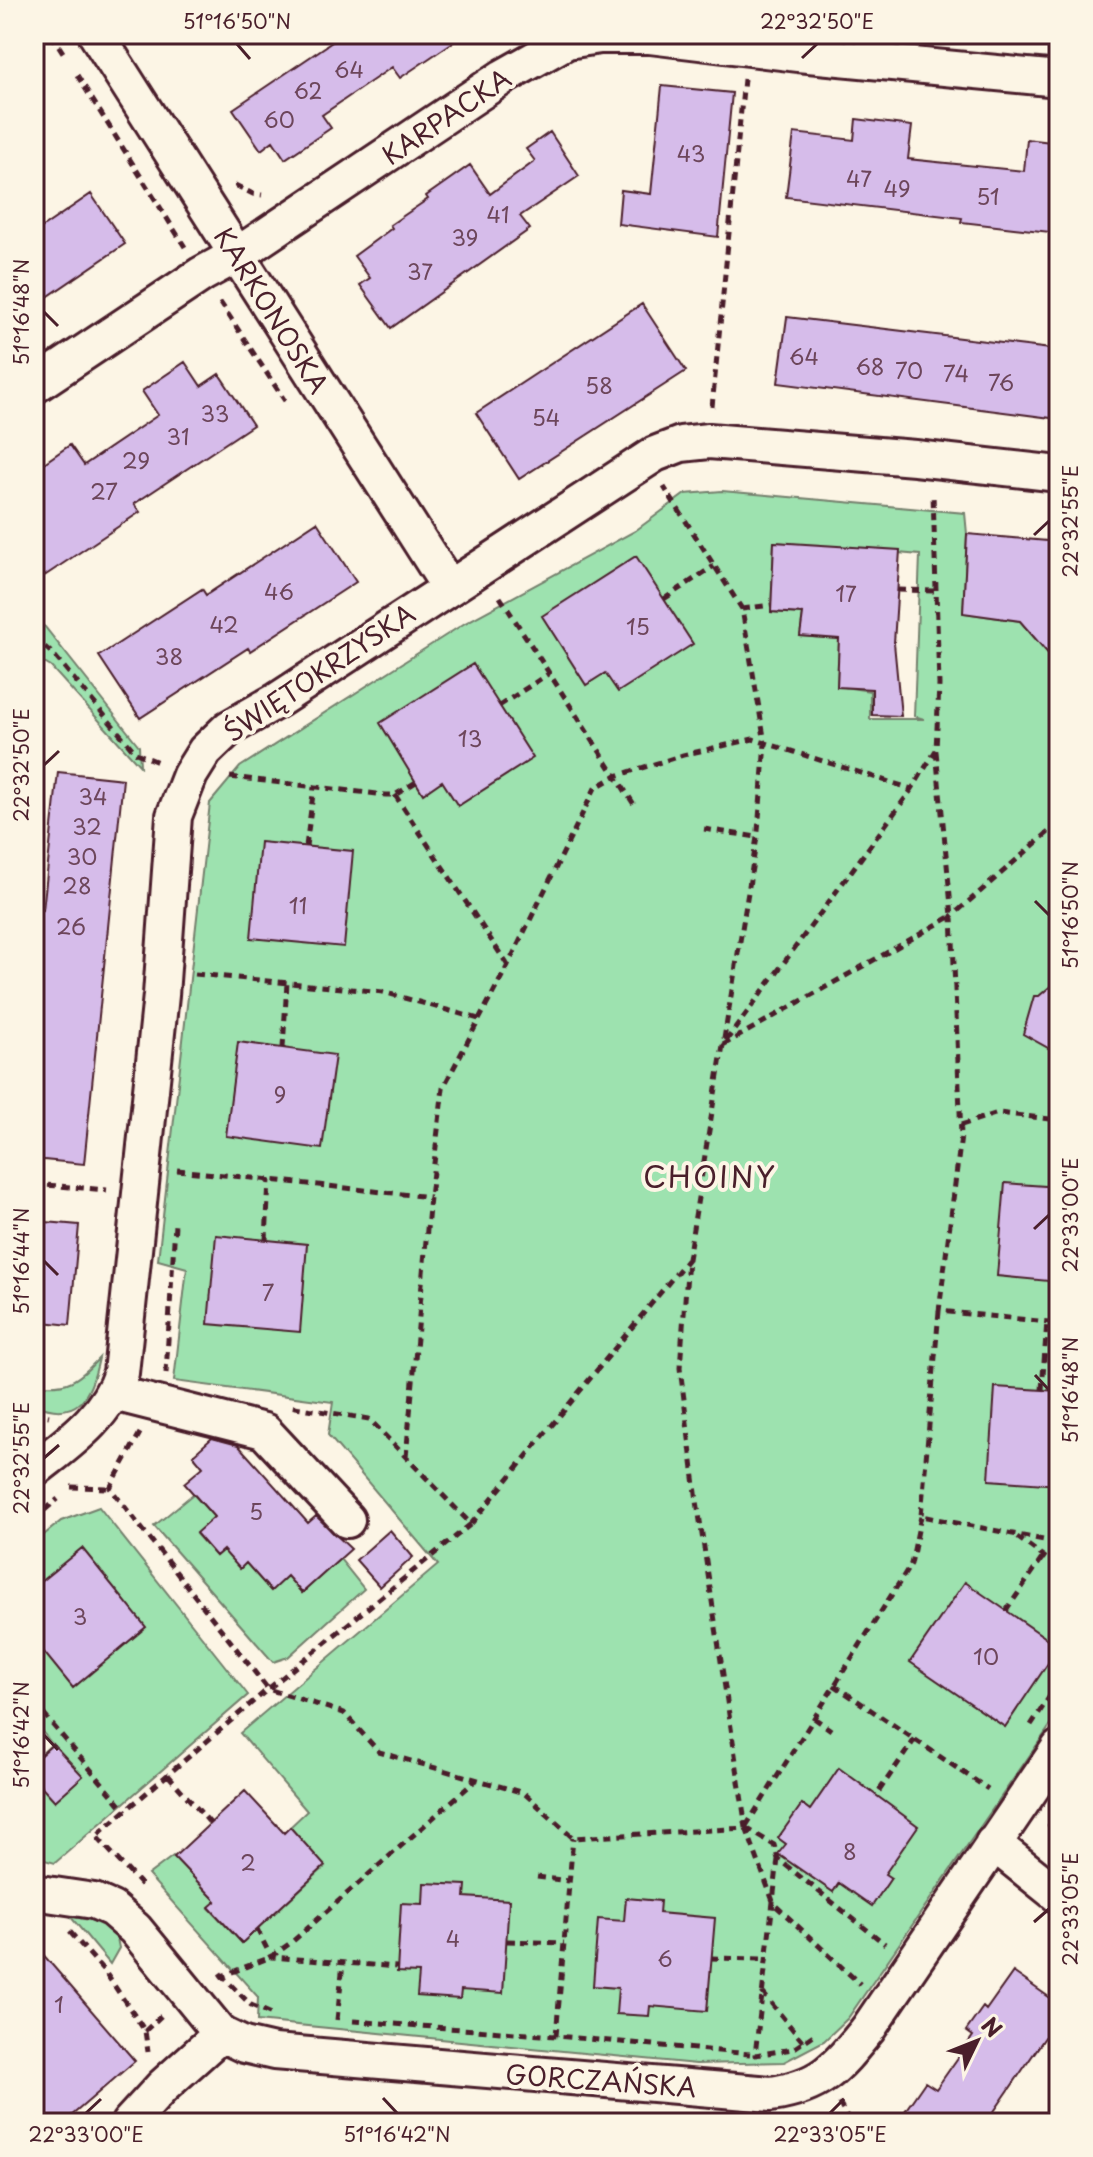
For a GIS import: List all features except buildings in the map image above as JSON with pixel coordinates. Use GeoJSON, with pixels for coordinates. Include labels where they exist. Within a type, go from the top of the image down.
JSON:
{"type":"FeatureCollection","features":[{"type":"Feature","properties":{"kind":"street","name":"KARKONOSKA"},"geometry":{"type":"LineString","coordinates":[[96,34],[449,587]]}},
{"type":"Feature","properties":{"kind":"street","name":"KARPACKA"},"geometry":{"type":"LineString","coordinates":[[34,386],[503,77],[567,41],[600,36],[650,36],[798,54],[1059,79]]}},
{"type":"Feature","properties":{"kind":"street","name":"ŚWIĘTOKRZYSKA"},"geometry":{"type":"LineString","coordinates":[[34,1470],[95,1420],[114,1393],[121,1373],[161,995],[174,816],[190,775],[205,751],[229,728],[278,700],[655,454],[681,444],[709,441],[915,458],[1059,474]]}},
{"type":"Feature","properties":{"kind":"street"},"geometry":{"type":"LineString","coordinates":[[114,1393],[264,1431],[347,1520]]}},
{"type":"Feature","properties":{"kind":"street","name":"GORCZAŃSKA"},"geometry":{"type":"LineString","coordinates":[[34,1892],[94,1901],[112,1909],[135,1929],[221,2034],[244,2045],[274,2052],[771,2094],[800,2090],[824,2076],[844,2058],[865,1994],[993,1843],[1059,1748]]}},
{"type":"Feature","properties":{"kind":"street"},"geometry":{"type":"LineString","coordinates":[[993,1843],[1059,1896]]}},
{"type":"Feature","properties":{"kind":"street"},"geometry":{"type":"LineString","coordinates":[[129,2123],[162,2087],[221,2034]]}},
{"type":"Feature","properties":{"kind":"path"},"geometry":{"type":"LineString","coordinates":[[709,441],[747,46]]}},
{"type":"Feature","properties":{"kind":"path"},"geometry":{"type":"LineString","coordinates":[[234,184],[253,194],[266,195]]}},
{"type":"Feature","properties":{"kind":"path"},"geometry":{"type":"LineString","coordinates":[[654,492],[674,481]]}},
{"type":"Feature","properties":{"kind":"path"},"geometry":{"type":"LineString","coordinates":[[663,486],[742,609],[765,743],[757,837],[688,1259],[680,1368],[699,1517],[746,1828],[774,1904],[865,1994]]}},
{"type":"Feature","properties":{"kind":"path"},"geometry":{"type":"LineString","coordinates":[[922,492],[933,494],[945,491]]}},
{"type":"Feature","properties":{"kind":"path"},"geometry":{"type":"LineString","coordinates":[[746,1828],[911,1564],[921,1516],[939,1311],[961,1125],[952,916],[936,750],[939,685],[933,494]]}},
{"type":"Feature","properties":{"kind":"path"},"geometry":{"type":"LineString","coordinates":[[664,599],[714,566]]}},
{"type":"Feature","properties":{"kind":"path"},"geometry":{"type":"LineString","coordinates":[[898,590],[936,591]]}},
{"type":"Feature","properties":{"kind":"path"},"geometry":{"type":"LineString","coordinates":[[489,601],[499,595],[635,806]]}},
{"type":"Feature","properties":{"kind":"path"},"geometry":{"type":"LineString","coordinates":[[742,609],[771,605]]}},
{"type":"Feature","properties":{"kind":"path"},"geometry":{"type":"LineString","coordinates":[[34,638],[53,654],[136,753],[190,775]]}},
{"type":"Feature","properties":{"kind":"path"},"geometry":{"type":"LineString","coordinates":[[499,706],[548,674]]}},
{"type":"Feature","properties":{"kind":"path"},"geometry":{"type":"LineString","coordinates":[[406,1457],[443,1088],[595,788],[616,776],[683,755],[753,739],[912,789]]}},
{"type":"Feature","properties":{"kind":"path"},"geometry":{"type":"LineString","coordinates":[[723,1045],[912,789],[936,750]]}},
{"type":"Feature","properties":{"kind":"path"},"geometry":{"type":"LineString","coordinates":[[234,767],[222,775],[395,795],[416,782]]}},
{"type":"Feature","properties":{"kind":"path"},"geometry":{"type":"LineString","coordinates":[[306,846],[314,787]]}},
{"type":"Feature","properties":{"kind":"path"},"geometry":{"type":"LineString","coordinates":[[395,795],[508,965]]}},
{"type":"Feature","properties":{"kind":"path"},"geometry":{"type":"LineString","coordinates":[[723,1045],[952,916],[1059,823]]}},
{"type":"Feature","properties":{"kind":"path"},"geometry":{"type":"LineString","coordinates":[[704,829],[757,837]]}},
{"type":"Feature","properties":{"kind":"path"},"geometry":{"type":"LineString","coordinates":[[194,987],[195,974],[383,992],[479,1019]]}},
{"type":"Feature","properties":{"kind":"path"},"geometry":{"type":"LineString","coordinates":[[283,1048],[287,982]]}},
{"type":"Feature","properties":{"kind":"path"},"geometry":{"type":"LineString","coordinates":[[961,1125],[998,1113],[1059,1120]]}},
{"type":"Feature","properties":{"kind":"path"},"geometry":{"type":"LineString","coordinates":[[1056,1187],[1059,1127]]}},
{"type":"Feature","properties":{"kind":"path"},"geometry":{"type":"LineString","coordinates":[[177,1184],[177,1169],[430,1197]]}},
{"type":"Feature","properties":{"kind":"path"},"geometry":{"type":"LineString","coordinates":[[266,1240],[269,1179]]}},
{"type":"Feature","properties":{"kind":"path"},"geometry":{"type":"LineString","coordinates":[[34,1184],[139,1194]]}},
{"type":"Feature","properties":{"kind":"path"},"geometry":{"type":"LineString","coordinates":[[110,1488],[165,1386],[175,1215]]}},
{"type":"Feature","properties":{"kind":"path"},"geometry":{"type":"LineString","coordinates":[[142,1886],[96,1836],[268,1689],[471,1524],[688,1259]]}},
{"type":"Feature","properties":{"kind":"path"},"geometry":{"type":"LineString","coordinates":[[939,1311],[1059,1323]]}},
{"type":"Feature","properties":{"kind":"path"},"geometry":{"type":"LineString","coordinates":[[1042,1390],[1047,1321]]}},
{"type":"Feature","properties":{"kind":"path"},"geometry":{"type":"LineString","coordinates":[[275,1404],[369,1419],[471,1524]]}},
{"type":"Feature","properties":{"kind":"path"},"geometry":{"type":"LineString","coordinates":[[35,1516],[73,1486],[110,1488],[268,1689],[344,1713],[379,1752],[524,1793],[573,1838],[746,1828],[774,1845],[778,1859],[774,1904],[755,2055]]}},
{"type":"Feature","properties":{"kind":"path"},"geometry":{"type":"LineString","coordinates":[[921,1516],[1059,1543]]}},
{"type":"Feature","properties":{"kind":"path"},"geometry":{"type":"LineString","coordinates":[[1013,1534],[1059,1568]]}},
{"type":"Feature","properties":{"kind":"path"},"geometry":{"type":"LineString","coordinates":[[1006,1611],[1043,1557]]}},
{"type":"Feature","properties":{"kind":"path"},"geometry":{"type":"LineString","coordinates":[[834,1685],[988,1789]]}},
{"type":"Feature","properties":{"kind":"path"},"geometry":{"type":"LineString","coordinates":[[34,1703],[126,1811]]}},
{"type":"Feature","properties":{"kind":"path"},"geometry":{"type":"LineString","coordinates":[[814,1718],[831,1730]]}},
{"type":"Feature","properties":{"kind":"path"},"geometry":{"type":"LineString","coordinates":[[879,1791],[915,1739]]}},
{"type":"Feature","properties":{"kind":"path"},"geometry":{"type":"LineString","coordinates":[[168,1775],[210,1823]]}},
{"type":"Feature","properties":{"kind":"path"},"geometry":{"type":"LineString","coordinates":[[222,1976],[271,1957],[476,1780]]}},
{"type":"Feature","properties":{"kind":"path"},"geometry":{"type":"LineString","coordinates":[[556,2036],[573,1838]]}},
{"type":"Feature","properties":{"kind":"path"},"geometry":{"type":"LineString","coordinates":[[778,1859],[885,1944]]}},
{"type":"Feature","properties":{"kind":"path"},"geometry":{"type":"LineString","coordinates":[[537,1877],[569,1881]]}},
{"type":"Feature","properties":{"kind":"path"},"geometry":{"type":"LineString","coordinates":[[62,1923],[105,1972],[145,2031],[148,2057]]}},
{"type":"Feature","properties":{"kind":"path"},"geometry":{"type":"LineString","coordinates":[[257,1929],[271,1957]]}},
{"type":"Feature","properties":{"kind":"path"},"geometry":{"type":"LineString","coordinates":[[507,1941],[564,1943]]}},
{"type":"Feature","properties":{"kind":"path"},"geometry":{"type":"LineString","coordinates":[[271,1957],[397,1967]]}},
{"type":"Feature","properties":{"kind":"path"},"geometry":{"type":"LineString","coordinates":[[711,1958],[765,1959]]}},
{"type":"Feature","properties":{"kind":"path"},"geometry":{"type":"LineString","coordinates":[[337,2020],[343,1963]]}},
{"type":"Feature","properties":{"kind":"path"},"geometry":{"type":"LineString","coordinates":[[212,1964],[251,2005],[277,2016]]}},
{"type":"Feature","properties":{"kind":"path"},"geometry":{"type":"LineString","coordinates":[[322,2019],[556,2036],[755,2055],[793,2049],[824,2029]]}},
{"type":"Feature","properties":{"kind":"green space"},"geometry":{"type":"Polygon","coordinates":[[[722,491],[965,513],[967,534],[963,613],[1020,621],[1059,666],[1059,1713],[848,2018],[824,2041],[784,2062],[696,2064],[257,2021],[258,1997],[148,1875],[173,1856],[216,1901],[209,1908],[242,1943],[325,1867],[290,1827],[307,1811],[240,1733],[438,1565],[328,1435],[333,1402],[174,1381],[187,1268],[158,1260],[210,803],[240,767],[465,623],[635,531],[685,494],[722,491]],[[774,542],[771,612],[803,614],[800,636],[839,639],[837,686],[870,691],[870,719],[924,719],[914,716],[920,555],[774,542]]]}},
{"type":"Feature","properties":{"kind":"green space"},"geometry":{"type":"Polygon","coordinates":[[[34,620],[45,627],[139,746],[140,766],[51,667],[34,657],[34,620]]]}},
{"type":"Feature","properties":{"kind":"green space"},"geometry":{"type":"Polygon","coordinates":[[[99,1358],[87,1394],[72,1408],[49,1409],[34,1404],[34,1384],[71,1382],[99,1358]]]}},
{"type":"Feature","properties":{"kind":"green space"},"geometry":{"type":"Polygon","coordinates":[[[193,1494],[214,1517],[196,1534],[216,1556],[223,1550],[246,1563],[270,1590],[287,1576],[302,1593],[340,1559],[364,1589],[288,1657],[273,1662],[154,1526],[193,1494]]]}},
{"type":"Feature","properties":{"kind":"green space"},"geometry":{"type":"Polygon","coordinates":[[[99,1507],[248,1695],[55,1863],[34,1857],[34,1761],[52,1744],[34,1722],[34,1543],[61,1521],[99,1507]]]}},
{"type":"Feature","properties":{"kind":"green space"},"geometry":{"type":"Polygon","coordinates":[[[70,1916],[99,1922],[116,1933],[119,1948],[110,1964],[70,1916]]]}},
{"type":"Feature","properties":{"kind":"district","name":"CHOINY"},"geometry":{"type":"Point","coordinates":[710,1175]}}]}
